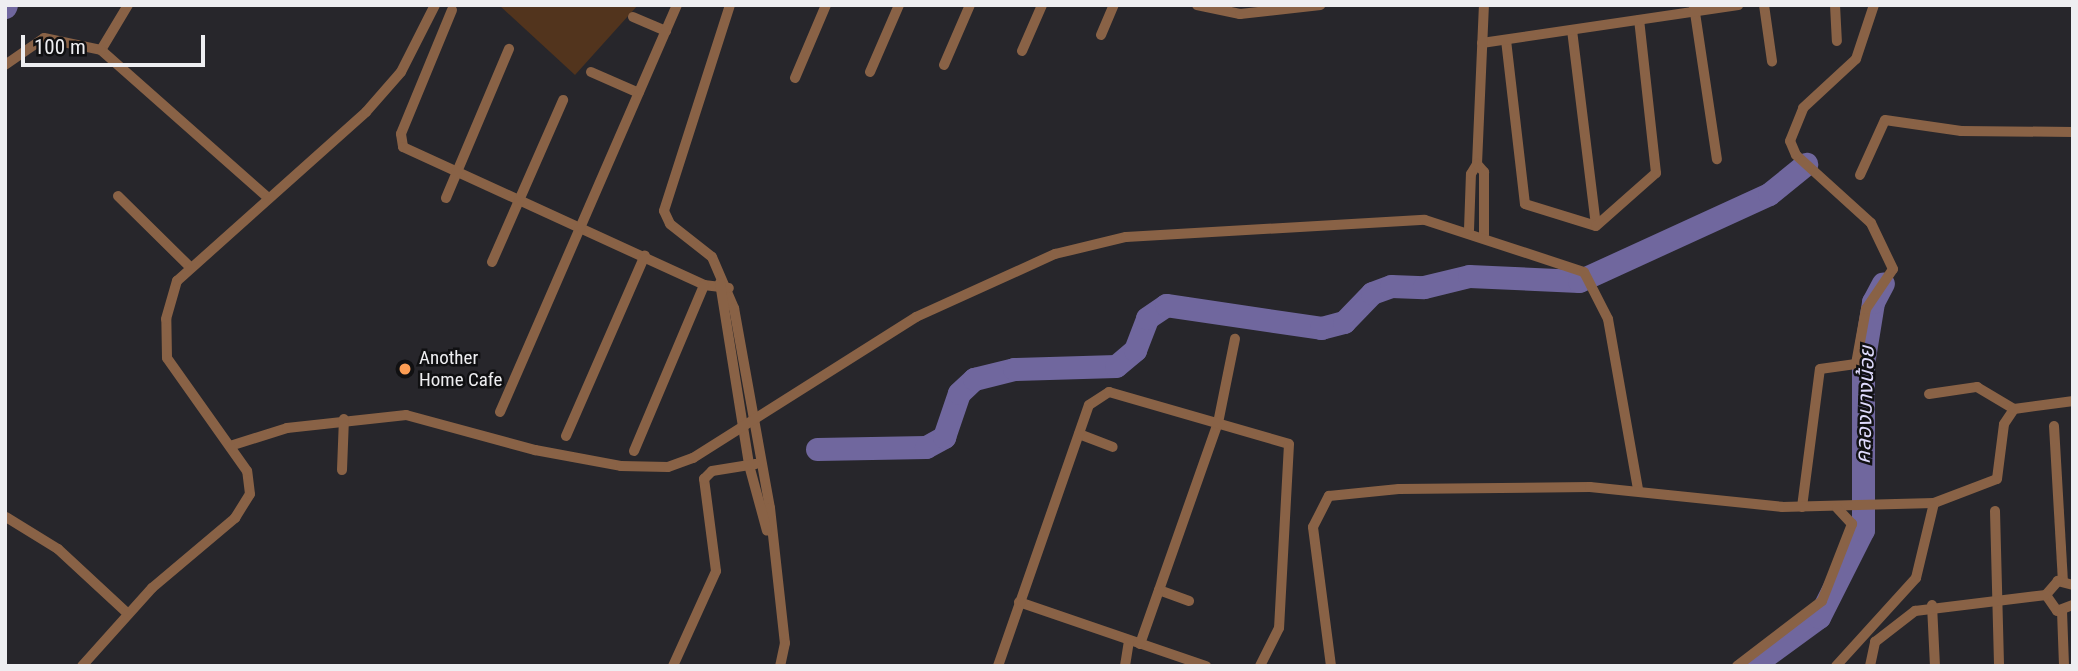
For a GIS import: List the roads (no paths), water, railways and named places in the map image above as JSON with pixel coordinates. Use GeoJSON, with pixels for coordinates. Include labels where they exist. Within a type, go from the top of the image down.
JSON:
{"type":"FeatureCollection","features":[{"type":"Feature","properties":{"kind":"street"},"geometry":{"type":"LineString","coordinates":[[101,50],[128,5]]}},
{"type":"Feature","properties":{"kind":"street"},"geometry":{"type":"LineString","coordinates":[[82,666],[127,613],[245,505],[250,478],[230,446],[183,389],[167,358],[169,303],[190,267],[386,91],[415,50],[435,5]]}},
{"type":"Feature","properties":{"kind":"street"},"geometry":{"type":"LineString","coordinates":[[500,412],[677,5]]}},
{"type":"Feature","properties":{"kind":"street"},"geometry":{"type":"LineString","coordinates":[[730,5],[664,202],[670,224],[700,245],[721,274],[763,462],[769,537],[784,625],[780,666]]}},
{"type":"Feature","properties":{"kind":"street"},"geometry":{"type":"LineString","coordinates":[[795,78],[826,5]]}},
{"type":"Feature","properties":{"kind":"street"},"geometry":{"type":"LineString","coordinates":[[870,72],[899,5]]}},
{"type":"Feature","properties":{"kind":"street"},"geometry":{"type":"LineString","coordinates":[[944,65],[970,5]]}},
{"type":"Feature","properties":{"kind":"street"},"geometry":{"type":"LineString","coordinates":[[1022,51],[1042,5]]}},
{"type":"Feature","properties":{"kind":"street"},"geometry":{"type":"LineString","coordinates":[[1101,35],[1114,5]]}},
{"type":"Feature","properties":{"kind":"street"},"geometry":{"type":"LineString","coordinates":[[1197,5],[1210,8],[1320,5]]}},
{"type":"Feature","properties":{"kind":"street"},"geometry":{"type":"LineString","coordinates":[[1469,230],[1471,174],[1477,164],[1484,5]]}},
{"type":"Feature","properties":{"kind":"street"},"geometry":{"type":"LineString","coordinates":[[1482,43],[1639,20],[1694,8],[1738,5]]}},
{"type":"Feature","properties":{"kind":"street"},"geometry":{"type":"LineString","coordinates":[[1764,5],[1772,61]]}},
{"type":"Feature","properties":{"kind":"street"},"geometry":{"type":"LineString","coordinates":[[1835,5],[1837,41]]}},
{"type":"Feature","properties":{"kind":"street"},"geometry":{"type":"LineString","coordinates":[[1802,507],[1820,369],[1856,364],[1866,309],[1893,270],[1871,223],[1796,155],[1790,141],[1803,108],[1856,59],[1874,5]]}},
{"type":"Feature","properties":{"kind":"street"},"geometry":{"type":"LineString","coordinates":[[1694,8],[1717,159]]}},
{"type":"Feature","properties":{"kind":"street"},"geometry":{"type":"LineString","coordinates":[[452,10],[401,134],[408,151],[581,226],[704,285],[724,289]]}},
{"type":"Feature","properties":{"kind":"street"},"geometry":{"type":"LineString","coordinates":[[633,17],[666,31]]}},
{"type":"Feature","properties":{"kind":"street"},"geometry":{"type":"LineString","coordinates":[[1596,226],[1656,173],[1639,20]]}},
{"type":"Feature","properties":{"kind":"street"},"geometry":{"type":"LineString","coordinates":[[1572,30],[1596,226]]}},
{"type":"Feature","properties":{"kind":"street"},"geometry":{"type":"LineString","coordinates":[[5,65],[44,38],[101,50],[268,198]]}},
{"type":"Feature","properties":{"kind":"street"},"geometry":{"type":"LineString","coordinates":[[1506,40],[1524,204],[1596,226]]}},
{"type":"Feature","properties":{"kind":"street"},"geometry":{"type":"LineString","coordinates":[[446,198],[509,49]]}},
{"type":"Feature","properties":{"kind":"street"},"geometry":{"type":"LineString","coordinates":[[592,72],[639,93]]}},
{"type":"Feature","properties":{"kind":"street"},"geometry":{"type":"LineString","coordinates":[[492,262],[563,100]]}},
{"type":"Feature","properties":{"kind":"street"},"geometry":{"type":"LineString","coordinates":[[1860,175],[1885,120],[1961,131],[2073,132]]}},
{"type":"Feature","properties":{"kind":"street"},"geometry":{"type":"LineString","coordinates":[[1477,164],[1484,172],[1484,235]]}},
{"type":"Feature","properties":{"kind":"street"},"geometry":{"type":"LineString","coordinates":[[118,196],[190,267]]}},
{"type":"Feature","properties":{"kind":"street"},"geometry":{"type":"LineString","coordinates":[[230,446],[268,432],[344,419],[422,416],[536,450],[652,468],[685,461],[927,312],[1100,241],[1425,220],[1469,230],[1584,272],[1595,287],[1608,319],[1638,489]]}},
{"type":"Feature","properties":{"kind":"street"},"geometry":{"type":"LineString","coordinates":[[566,436],[645,255]]}},
{"type":"Feature","properties":{"kind":"street"},"geometry":{"type":"LineString","coordinates":[[634,451],[704,285]]}},
{"type":"Feature","properties":{"kind":"street"},"geometry":{"type":"LineString","coordinates":[[724,289],[749,465],[769,537]]}},
{"type":"Feature","properties":{"kind":"street"},"geometry":{"type":"LineString","coordinates":[[1125,666],[1160,590],[1218,423],[1234,339]]}},
{"type":"Feature","properties":{"kind":"street"},"geometry":{"type":"LineString","coordinates":[[1929,394],[1977,387],[2014,409],[2073,401]]}},
{"type":"Feature","properties":{"kind":"street"},"geometry":{"type":"LineString","coordinates":[[998,666],[1018,602],[1093,399],[1109,392],[1283,439],[1291,449],[1279,628],[1260,666]]}},
{"type":"Feature","properties":{"kind":"street"},"geometry":{"type":"LineString","coordinates":[[1331,666],[1313,527],[1329,496],[1399,489],[1638,489],[1840,509],[1934,503],[1997,479],[2004,424],[2014,409]]}},
{"type":"Feature","properties":{"kind":"street"},"geometry":{"type":"LineString","coordinates":[[342,470],[344,419]]}},
{"type":"Feature","properties":{"kind":"street"},"geometry":{"type":"LineString","coordinates":[[1870,666],[1882,634],[1932,605],[2046,595],[2068,583],[2054,426]]}},
{"type":"Feature","properties":{"kind":"street"},"geometry":{"type":"LineString","coordinates":[[1079,434],[1113,447]]}},
{"type":"Feature","properties":{"kind":"street"},"geometry":{"type":"LineString","coordinates":[[673,666],[716,571],[704,479],[763,462]]}},
{"type":"Feature","properties":{"kind":"street"},"geometry":{"type":"LineString","coordinates":[[1836,666],[1916,578],[1934,503]]}},
{"type":"Feature","properties":{"kind":"street"},"geometry":{"type":"LineString","coordinates":[[1737,666],[1822,601],[1852,524],[1840,509]]}},
{"type":"Feature","properties":{"kind":"street"},"geometry":{"type":"LineString","coordinates":[[1995,511],[1999,666]]}},
{"type":"Feature","properties":{"kind":"street"},"geometry":{"type":"LineString","coordinates":[[6,517],[58,550],[127,613]]}},
{"type":"Feature","properties":{"kind":"street"},"geometry":{"type":"LineString","coordinates":[[1160,590],[1189,601]]}},
{"type":"Feature","properties":{"kind":"street"},"geometry":{"type":"LineString","coordinates":[[2046,595],[2052,608],[2067,608],[2064,666]]}},
{"type":"Feature","properties":{"kind":"street"},"geometry":{"type":"LineString","coordinates":[[1018,602],[1206,666]]}},
{"type":"Feature","properties":{"kind":"street"},"geometry":{"type":"LineString","coordinates":[[1932,605],[1934,666]]}},
{"type":"Feature","properties":{"kind":"waterway"},"geometry":{"type":"LineString","coordinates":[[817,449],[926,447],[944,437],[959,393],[974,379],[1014,369],[1116,366],[1135,350],[1147,318],[1166,305],[1321,328],[1344,322],[1372,293],[1391,286],[1424,287],[1469,276],[1579,281],[1769,194],[1806,164]]}},
{"type":"Feature","properties":{"kind":"waterway","name":"คลองบางน้อย"},"geometry":{"type":"LineString","coordinates":[[1752,666],[1819,617],[1863,530],[1863,364],[1873,302],[1883,283]]}},
{"type":"Feature","properties":{"kind":"place","name":"Another Home Cafe"},"geometry":{"type":"Point","coordinates":[405,369]}}]}
